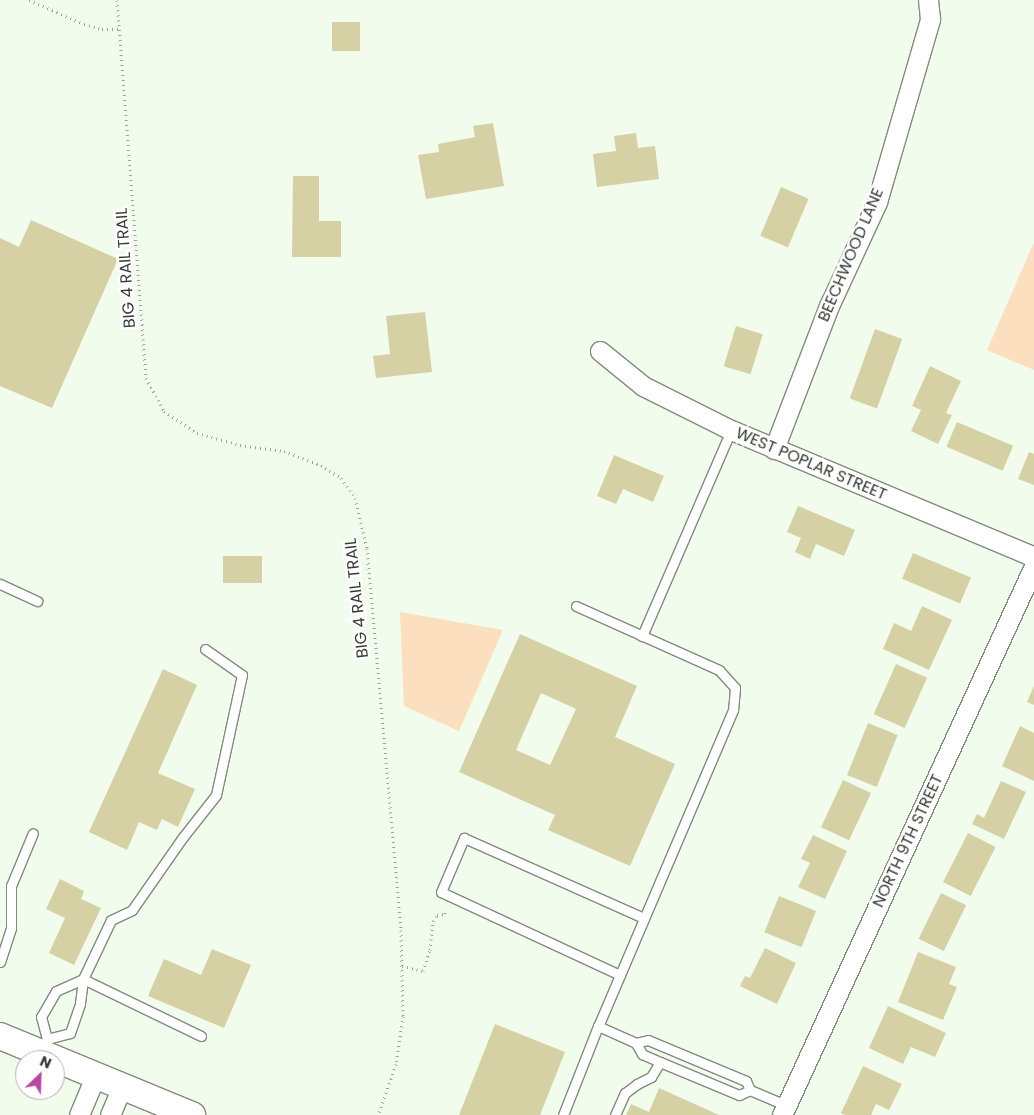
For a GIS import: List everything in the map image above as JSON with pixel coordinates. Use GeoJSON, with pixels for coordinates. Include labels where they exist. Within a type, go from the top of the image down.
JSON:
{"type":"FeatureCollection","features":[{"type":"Feature","properties":{"kind":"main road"},"geometry":{"type":"LineString","coordinates":[[0,1036],[44,1046],[95,1077],[192,1115]]}},
{"type":"Feature","properties":{"kind":"street","name":"BEECHWOOD LANE"},"geometry":{"type":"LineString","coordinates":[[774,449],[829,306],[877,202],[930,19],[928,0]]}},
{"type":"Feature","properties":{"kind":"street","name":"WEST POPLAR STREET"},"geometry":{"type":"LineString","coordinates":[[600,351],[644,386],[731,430],[1034,557]]}},
{"type":"Feature","properties":{"kind":"street","name":"NORTH 9TH STREET"},"geometry":{"type":"LineString","coordinates":[[784,1110],[1034,566]]}},
{"type":"Feature","properties":{"kind":"street"},"geometry":{"type":"LineString","coordinates":[[79,1115],[95,1077]]}},
{"type":"Feature","properties":{"kind":"street"},"geometry":{"type":"LineString","coordinates":[[110,1115],[122,1088]]}},
{"type":"Feature","properties":{"kind":"lane"},"geometry":{"type":"LineString","coordinates":[[642,636],[731,430]]}},
{"type":"Feature","properties":{"kind":"lane"},"geometry":{"type":"LineString","coordinates":[[0,584],[37,601]]}},
{"type":"Feature","properties":{"kind":"lane"},"geometry":{"type":"LineString","coordinates":[[563,1115],[598,1026],[733,710],[735,688],[719,670],[576,606]]}},
{"type":"Feature","properties":{"kind":"lane"},"geometry":{"type":"LineString","coordinates":[[201,1036],[83,980],[56,991],[41,1017],[44,1046],[70,1033],[80,1004],[83,980],[111,920],[132,910],[183,837],[216,795],[242,675],[205,649]]}},
{"type":"Feature","properties":{"kind":"lane"},"geometry":{"type":"LineString","coordinates":[[0,962],[11,928],[11,886],[34,833]]}},
{"type":"Feature","properties":{"kind":"lane"},"geometry":{"type":"LineString","coordinates":[[620,975],[441,892],[464,838],[644,918]]}},
{"type":"Feature","properties":{"kind":"lane"},"geometry":{"type":"LineString","coordinates":[[598,1026],[636,1043],[642,1054],[660,1062],[739,1095],[750,1090]]}},
{"type":"Feature","properties":{"kind":"lane"},"geometry":{"type":"LineString","coordinates":[[636,1043],[648,1040],[746,1081],[750,1090],[784,1110]]}},
{"type":"Feature","properties":{"kind":"lane"},"geometry":{"type":"LineString","coordinates":[[615,1115],[625,1093],[651,1077],[660,1062]]}},
{"type":"Feature","properties":{"kind":"path"},"geometry":{"type":"LineString","coordinates":[[29,0],[84,24],[102,29],[121,29]]}},
{"type":"Feature","properties":{"kind":"path","name":"BIG 4 RAIL TRAIL"},"geometry":{"type":"LineString","coordinates":[[117,0],[121,29],[146,378],[164,411],[197,433],[240,445],[284,451],[321,465],[341,478],[355,498],[367,548],[401,930],[403,1016],[396,1064],[378,1115]]}},
{"type":"Feature","properties":{"kind":"path"},"geometry":{"type":"LineString","coordinates":[[402,966],[423,971],[430,950],[433,921],[437,915],[445,914],[445,894]]}},
{"type":"Feature","properties":{"kind":"shaded area"},"geometry":{"type":"Polygon","coordinates":[[[1034,242],[1034,370],[987,350],[1034,242]]]}},
{"type":"Feature","properties":{"kind":"shaded area"},"geometry":{"type":"Polygon","coordinates":[[[400,612],[503,630],[459,731],[404,706],[400,612]]]}},
{"type":"Feature","properties":{"kind":"building"},"geometry":{"type":"Polygon","coordinates":[[[332,22],[360,22],[360,51],[332,51],[332,22]]]}},
{"type":"Feature","properties":{"kind":"building"},"geometry":{"type":"Polygon","coordinates":[[[493,123],[504,186],[426,199],[418,155],[439,152],[438,144],[475,137],[473,126],[493,123]]]}},
{"type":"Feature","properties":{"kind":"building"},"geometry":{"type":"Polygon","coordinates":[[[636,133],[638,148],[655,146],[659,179],[597,187],[593,154],[616,151],[614,136],[636,133]]]}},
{"type":"Feature","properties":{"kind":"building"},"geometry":{"type":"Polygon","coordinates":[[[293,176],[319,176],[319,221],[341,221],[341,257],[292,257],[293,176]]]}},
{"type":"Feature","properties":{"kind":"building"},"geometry":{"type":"Polygon","coordinates":[[[781,187],[809,199],[788,248],[760,236],[781,187]]]}},
{"type":"Feature","properties":{"kind":"building"},"geometry":{"type":"Polygon","coordinates":[[[31,220],[118,259],[52,408],[0,386],[0,238],[19,247],[31,220]]]}},
{"type":"Feature","properties":{"kind":"building"},"geometry":{"type":"Polygon","coordinates":[[[425,312],[432,372],[376,378],[373,356],[390,354],[386,316],[425,312]]]}},
{"type":"Feature","properties":{"kind":"building"},"geometry":{"type":"Polygon","coordinates":[[[736,326],[763,334],[750,374],[724,366],[736,326]]]}},
{"type":"Feature","properties":{"kind":"building"},"geometry":{"type":"Polygon","coordinates":[[[875,329],[902,339],[877,408],[850,399],[875,329]]]}},
{"type":"Feature","properties":{"kind":"building"},"geometry":{"type":"Polygon","coordinates":[[[930,366],[961,381],[946,413],[952,415],[938,444],[911,431],[921,410],[912,406],[930,366]]]}},
{"type":"Feature","properties":{"kind":"building"},"geometry":{"type":"Polygon","coordinates":[[[957,422],[1013,446],[1003,471],[946,447],[957,422]]]}},
{"type":"Feature","properties":{"kind":"building"},"geometry":{"type":"Polygon","coordinates":[[[1029,452],[1034,454],[1034,485],[1018,479],[1029,452]]]}},
{"type":"Feature","properties":{"kind":"building"},"geometry":{"type":"Polygon","coordinates":[[[614,455],[664,476],[653,502],[623,489],[616,504],[597,496],[614,455]]]}},
{"type":"Feature","properties":{"kind":"building"},"geometry":{"type":"Polygon","coordinates":[[[798,506],[855,530],[844,556],[816,544],[810,559],[795,552],[801,538],[787,532],[798,506]]]}},
{"type":"Feature","properties":{"kind":"building"},"geometry":{"type":"Polygon","coordinates":[[[913,553],[971,578],[960,603],[902,579],[913,553]]]}},
{"type":"Feature","properties":{"kind":"building"},"geometry":{"type":"Polygon","coordinates":[[[223,556],[262,556],[262,583],[223,583],[223,556]]]}},
{"type":"Feature","properties":{"kind":"building"},"geometry":{"type":"Polygon","coordinates":[[[922,606],[952,620],[929,670],[883,649],[894,623],[911,631],[922,606]]]}},
{"type":"Feature","properties":{"kind":"building"},"geometry":{"type":"Polygon","coordinates":[[[520,634],[637,686],[615,737],[675,764],[630,866],[548,830],[555,815],[459,772],[520,634]],[[541,693],[516,750],[550,765],[576,709],[541,693]]]}},
{"type":"Feature","properties":{"kind":"building"},"geometry":{"type":"Polygon","coordinates":[[[896,664],[927,678],[905,728],[874,714],[896,664]]]}},
{"type":"Feature","properties":{"kind":"building"},"geometry":{"type":"Polygon","coordinates":[[[163,669],[197,685],[158,773],[195,789],[178,827],[162,819],[157,830],[139,822],[127,850],[89,832],[163,669]]]}},
{"type":"Feature","properties":{"kind":"building"},"geometry":{"type":"Polygon","coordinates":[[[1034,686],[1034,705],[1027,702],[1034,686]]]}},
{"type":"Feature","properties":{"kind":"building"},"geometry":{"type":"Polygon","coordinates":[[[868,723],[898,735],[877,787],[847,775],[868,723]]]}},
{"type":"Feature","properties":{"kind":"building"},"geometry":{"type":"Polygon","coordinates":[[[1020,726],[1034,733],[1034,781],[1002,766],[1020,726]]]}},
{"type":"Feature","properties":{"kind":"building"},"geometry":{"type":"Polygon","coordinates":[[[843,780],[871,793],[849,840],[821,827],[843,780]]]}},
{"type":"Feature","properties":{"kind":"building"},"geometry":{"type":"Polygon","coordinates":[[[1001,781],[1026,792],[1004,839],[972,824],[977,814],[984,818],[1001,781]]]}},
{"type":"Feature","properties":{"kind":"building"},"geometry":{"type":"Polygon","coordinates":[[[968,833],[996,847],[971,896],[943,882],[968,833]]]}},
{"type":"Feature","properties":{"kind":"building"},"geometry":{"type":"Polygon","coordinates":[[[813,835],[847,851],[825,899],[798,887],[810,863],[801,859],[813,835]]]}},
{"type":"Feature","properties":{"kind":"building"},"geometry":{"type":"Polygon","coordinates":[[[60,879],[84,891],[81,899],[101,908],[74,965],[49,953],[65,918],[46,909],[60,879]]]}},
{"type":"Feature","properties":{"kind":"building"},"geometry":{"type":"Polygon","coordinates":[[[941,893],[966,905],[944,951],[919,939],[941,893]]]}},
{"type":"Feature","properties":{"kind":"building"},"geometry":{"type":"Polygon","coordinates":[[[779,896],[816,911],[801,947],[764,932],[779,896]]]}},
{"type":"Feature","properties":{"kind":"building"},"geometry":{"type":"Polygon","coordinates":[[[765,948],[796,963],[777,1004],[740,986],[745,976],[750,978],[765,948]]]}},
{"type":"Feature","properties":{"kind":"building"},"geometry":{"type":"Polygon","coordinates":[[[212,949],[251,965],[224,1028],[148,996],[164,959],[201,975],[212,949]]]}},
{"type":"Feature","properties":{"kind":"building"},"geometry":{"type":"Polygon","coordinates":[[[918,952],[956,967],[949,984],[957,987],[943,1020],[898,1002],[918,952]]]}},
{"type":"Feature","properties":{"kind":"building"},"geometry":{"type":"Polygon","coordinates":[[[888,1006],[946,1033],[935,1057],[911,1047],[903,1064],[869,1048],[888,1006]]]}},
{"type":"Feature","properties":{"kind":"building"},"geometry":{"type":"Polygon","coordinates":[[[495,1024],[565,1052],[540,1115],[459,1115],[495,1024]]]}},
{"type":"Feature","properties":{"kind":"building"},"geometry":{"type":"Polygon","coordinates":[[[863,1066],[902,1084],[889,1110],[876,1104],[871,1115],[845,1115],[841,1113],[863,1066]]]}},
{"type":"Feature","properties":{"kind":"building"},"geometry":{"type":"Polygon","coordinates":[[[659,1088],[719,1115],[626,1115],[631,1104],[649,1112],[659,1088]]]}}]}
